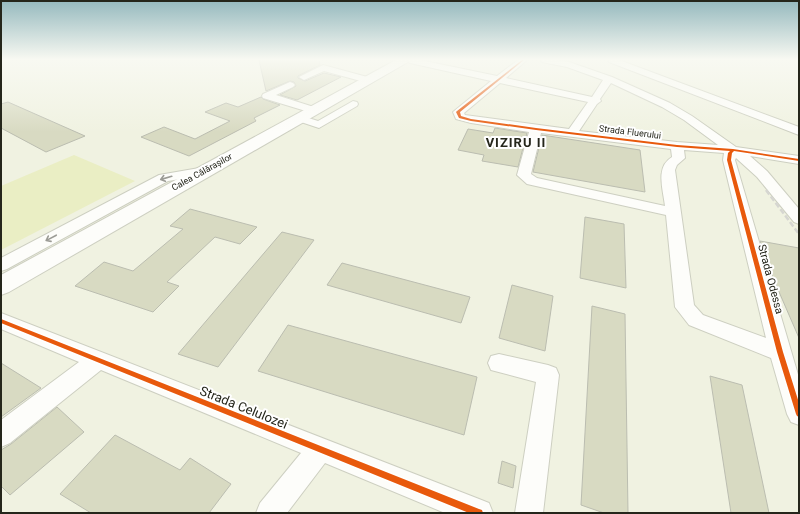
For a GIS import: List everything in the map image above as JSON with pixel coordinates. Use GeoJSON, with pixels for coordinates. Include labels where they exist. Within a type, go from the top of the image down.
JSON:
{"type":"FeatureCollection","features":[{"type":"Feature","properties":{"kind":"main road","name":"Calea Călărașilor"},"geometry":{"type":"LineString","coordinates":[[1,286],[361,84]]}},
{"type":"Feature","properties":{"kind":"street","name":"Strada Fluerului"},"geometry":{"type":"LineString","coordinates":[[492,84],[458,112],[460,117],[471,120],[572,133],[677,146],[733,150],[799,160]]}},
{"type":"Feature","properties":{"kind":"street"},"geometry":{"type":"LineString","coordinates":[[524,84],[596,101]]}},
{"type":"Feature","properties":{"kind":"street"},"geometry":{"type":"LineString","coordinates":[[572,133],[596,101],[606,84]]}},
{"type":"Feature","properties":{"kind":"street"},"geometry":{"type":"LineString","coordinates":[[619,84],[678,112],[733,150],[762,174],[799,219]]}},
{"type":"Feature","properties":{"kind":"street"},"geometry":{"type":"LineString","coordinates":[[675,84],[799,131]]}},
{"type":"Feature","properties":{"kind":"street"},"geometry":{"type":"LineString","coordinates":[[290,85],[268,96],[306,114],[319,125],[353,104]]}},
{"type":"Feature","properties":{"kind":"street"},"geometry":{"type":"LineString","coordinates":[[536,128],[524,175],[527,178],[532,181],[673,212]]}},
{"type":"Feature","properties":{"kind":"street"},"geometry":{"type":"LineString","coordinates":[[677,146],[679,158],[671,163],[668,170],[685,307],[696,320],[780,352]]}},
{"type":"Feature","properties":{"kind":"street","name":"Strada Odessa"},"geometry":{"type":"LineString","coordinates":[[733,150],[730,153],[729,160],[780,352],[799,414]]}},
{"type":"Feature","properties":{"kind":"street"},"geometry":{"type":"LineString","coordinates":[[1,265],[164,178],[205,171]]}},
{"type":"Feature","properties":{"kind":"street","name":"Strada Celulozei"},"geometry":{"type":"LineString","coordinates":[[1,321],[479,513]]}},
{"type":"Feature","properties":{"kind":"street"},"geometry":{"type":"LineString","coordinates":[[1,435],[98,360]]}},
{"type":"Feature","properties":{"kind":"street"},"geometry":{"type":"LineString","coordinates":[[500,363],[548,375],[529,513]]}},
{"type":"Feature","properties":{"kind":"street"},"geometry":{"type":"LineString","coordinates":[[270,513],[320,449]]}},
{"type":"Feature","properties":{"kind":"green space"},"geometry":{"type":"Polygon","coordinates":[[[74,155],[135,181],[1,250],[1,186],[74,155]]]}},
{"type":"Feature","properties":{"kind":"building"},"geometry":{"type":"Polygon","coordinates":[[[264,84],[283,84],[266,91],[264,84]]]}},
{"type":"Feature","properties":{"kind":"building"},"geometry":{"type":"Polygon","coordinates":[[[295,84],[328,84],[297,100],[280,95],[296,86],[295,84]]]}},
{"type":"Feature","properties":{"kind":"building"},"geometry":{"type":"Polygon","coordinates":[[[261,97],[280,105],[254,118],[256,121],[189,156],[141,137],[164,127],[195,139],[230,121],[205,112],[226,103],[238,107],[261,97]]]}},
{"type":"Feature","properties":{"kind":"building"},"geometry":{"type":"Polygon","coordinates":[[[8,102],[85,136],[46,152],[1,128],[1,104],[8,102]]]}},
{"type":"Feature","properties":{"kind":"building"},"geometry":{"type":"Polygon","coordinates":[[[495,128],[527,133],[518,167],[482,161],[484,155],[458,150],[468,129],[493,133],[495,128]]]}},
{"type":"Feature","properties":{"kind":"building"},"geometry":{"type":"Polygon","coordinates":[[[542,135],[640,150],[645,192],[533,172],[542,135]]]}},
{"type":"Feature","properties":{"kind":"building"},"geometry":{"type":"Polygon","coordinates":[[[190,209],[257,227],[240,244],[215,237],[167,282],[179,286],[153,312],[75,286],[104,262],[133,271],[183,229],[170,226],[190,209]]]}},
{"type":"Feature","properties":{"kind":"building"},"geometry":{"type":"Polygon","coordinates":[[[585,217],[624,224],[626,288],[580,278],[585,217]]]}},
{"type":"Feature","properties":{"kind":"building"},"geometry":{"type":"Polygon","coordinates":[[[282,232],[314,240],[218,367],[178,354],[282,232]]]}},
{"type":"Feature","properties":{"kind":"building"},"geometry":{"type":"Polygon","coordinates":[[[760,241],[799,248],[799,338],[773,278],[760,241]]]}},
{"type":"Feature","properties":{"kind":"building"},"geometry":{"type":"Polygon","coordinates":[[[342,263],[470,297],[461,323],[327,285],[342,263]]]}},
{"type":"Feature","properties":{"kind":"building"},"geometry":{"type":"Polygon","coordinates":[[[512,285],[553,296],[545,351],[499,338],[512,285]]]}},
{"type":"Feature","properties":{"kind":"building"},"geometry":{"type":"Polygon","coordinates":[[[592,306],[625,314],[628,513],[604,513],[581,505],[592,306]]]}},
{"type":"Feature","properties":{"kind":"building"},"geometry":{"type":"Polygon","coordinates":[[[288,325],[477,377],[464,435],[258,371],[288,325]]]}},
{"type":"Feature","properties":{"kind":"building"},"geometry":{"type":"Polygon","coordinates":[[[1,363],[41,388],[1,417],[1,363]]]}},
{"type":"Feature","properties":{"kind":"building"},"geometry":{"type":"Polygon","coordinates":[[[710,376],[742,385],[769,513],[731,513],[710,376]]]}},
{"type":"Feature","properties":{"kind":"building"},"geometry":{"type":"Polygon","coordinates":[[[57,407],[84,432],[10,495],[1,486],[1,450],[11,444],[57,407]]]}},
{"type":"Feature","properties":{"kind":"building"},"geometry":{"type":"Polygon","coordinates":[[[115,435],[180,470],[190,458],[231,484],[209,513],[91,513],[60,494],[115,435]]]}},
{"type":"Feature","properties":{"kind":"building"},"geometry":{"type":"Polygon","coordinates":[[[502,461],[516,466],[513,488],[498,483],[502,461]]]}},
{"type":"Feature","properties":{"kind":"railway"},"geometry":{"type":"LineString","coordinates":[[766,190],[799,234]]}},
{"type":"Feature","properties":{"kind":"cycle path"},"geometry":{"type":"LineString","coordinates":[[493,84],[458,112],[460,117],[471,120],[536,129],[677,146],[733,150],[799,160]]}},
{"type":"Feature","properties":{"kind":"cycle path"},"geometry":{"type":"LineString","coordinates":[[733,150],[730,153],[729,160],[780,352],[799,414]]}},
{"type":"Feature","properties":{"kind":"cycle path"},"geometry":{"type":"LineString","coordinates":[[1,321],[479,513]]}},
{"type":"Feature","properties":{"kind":"district","name":"VIZIRU II"},"geometry":{"type":"Point","coordinates":[516,142]}}]}
